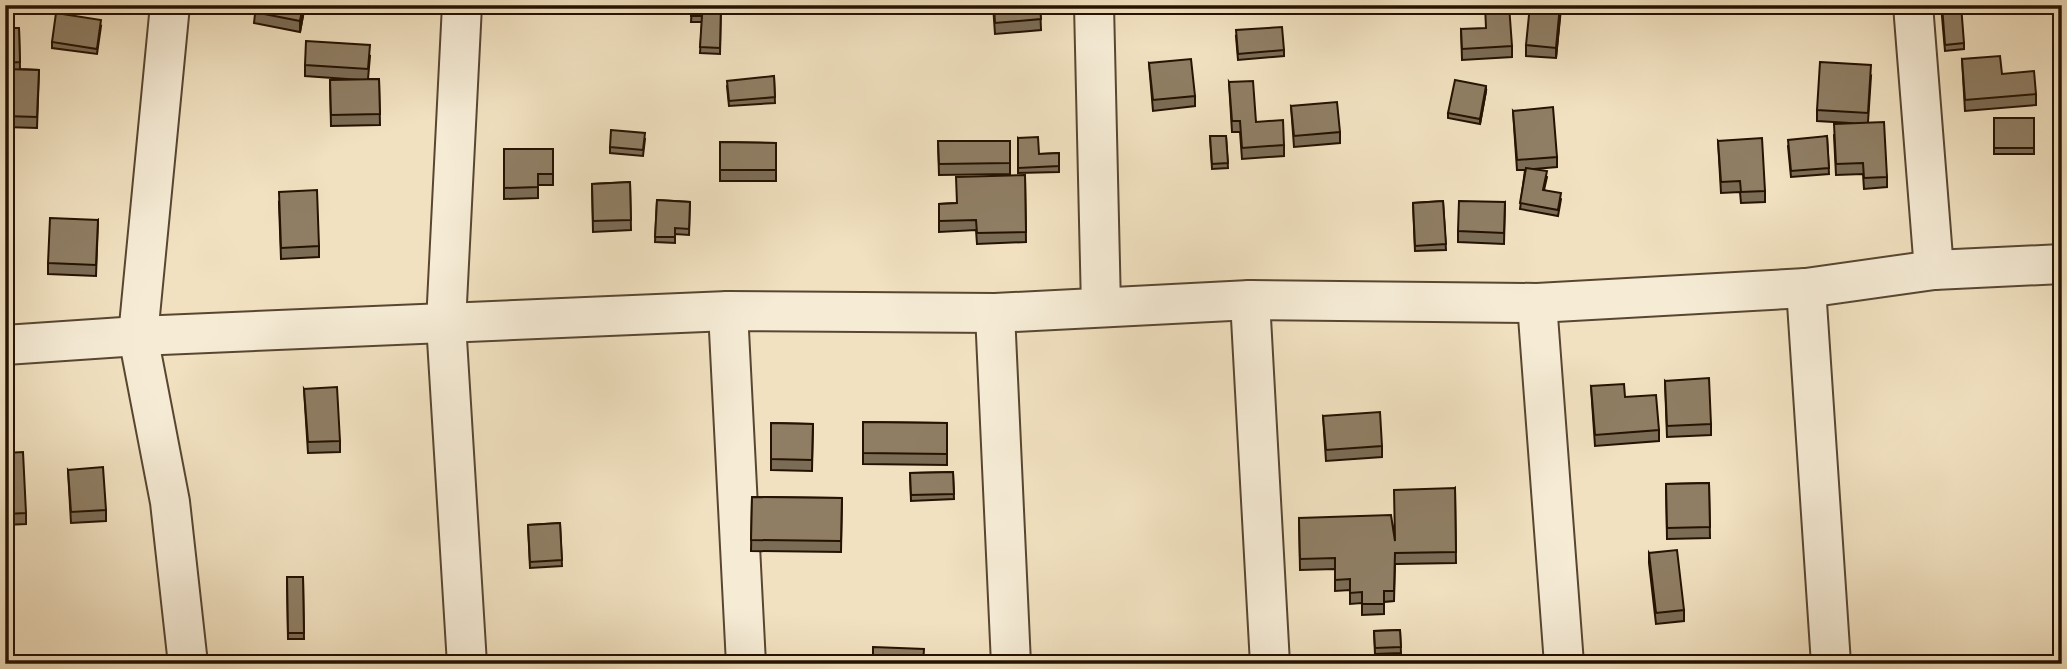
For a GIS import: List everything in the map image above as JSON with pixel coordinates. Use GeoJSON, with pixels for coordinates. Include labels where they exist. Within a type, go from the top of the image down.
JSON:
{"type":"FeatureCollection","features":[{"type":"Feature","properties":{"kind":"street"},"geometry":{"type":"LineString","coordinates":[[170,5],[138,336],[170,502],[188,664]]}},
{"type":"Feature","properties":{"kind":"street"},"geometry":{"type":"LineString","coordinates":[[461,5],[446,323],[467,664]]}},
{"type":"Feature","properties":{"kind":"street"},"geometry":{"type":"LineString","coordinates":[[1094,5],[1101,307]]}},
{"type":"Feature","properties":{"kind":"street"},"geometry":{"type":"LineString","coordinates":[[1913,5],[1934,270]]}},
{"type":"Feature","properties":{"kind":"street"},"geometry":{"type":"LineString","coordinates":[[5,345],[138,336],[728,312],[995,313],[1250,300],[1537,303],[1806,289],[1934,270],[2062,264]]}},
{"type":"Feature","properties":{"kind":"street"},"geometry":{"type":"LineString","coordinates":[[1806,289],[1832,664]]}},
{"type":"Feature","properties":{"kind":"street"},"geometry":{"type":"LineString","coordinates":[[1250,300],[1270,664]]}},
{"type":"Feature","properties":{"kind":"street"},"geometry":{"type":"LineString","coordinates":[[1537,303],[1564,664]]}},
{"type":"Feature","properties":{"kind":"street"},"geometry":{"type":"LineString","coordinates":[[728,312],[746,664]]}},
{"type":"Feature","properties":{"kind":"street"},"geometry":{"type":"LineString","coordinates":[[995,313],[1011,664]]}},
{"type":"Feature","properties":{"kind":"building"},"geometry":{"type":"Polygon","coordinates":[[[256,5],[303,5],[300,21],[254,12],[256,5]]]}},
{"type":"Feature","properties":{"kind":"building"},"geometry":{"type":"Polygon","coordinates":[[[692,5],[721,5],[720,48],[700,47],[702,16],[691,16],[692,5]]]}},
{"type":"Feature","properties":{"kind":"building"},"geometry":{"type":"Polygon","coordinates":[[[994,5],[1040,5],[1041,19],[995,23],[994,5]]]}},
{"type":"Feature","properties":{"kind":"building"},"geometry":{"type":"Polygon","coordinates":[[[1485,5],[1509,5],[1512,46],[1462,49],[1461,29],[1486,28],[1485,5]]]}},
{"type":"Feature","properties":{"kind":"building"},"geometry":{"type":"Polygon","coordinates":[[[1530,5],[1560,5],[1556,48],[1526,45],[1530,5]]]}},
{"type":"Feature","properties":{"kind":"building"},"geometry":{"type":"Polygon","coordinates":[[[1942,5],[1961,5],[1964,43],[1945,45],[1942,5]]]}},
{"type":"Feature","properties":{"kind":"building"},"geometry":{"type":"Polygon","coordinates":[[[56,13],[101,20],[97,49],[52,42],[56,13]]]}},
{"type":"Feature","properties":{"kind":"building"},"geometry":{"type":"Polygon","coordinates":[[[1282,27],[1284,50],[1238,54],[1236,30],[1282,27]]]}},
{"type":"Feature","properties":{"kind":"building"},"geometry":{"type":"Polygon","coordinates":[[[5,28],[19,28],[20,62],[5,63],[5,28]]]}},
{"type":"Feature","properties":{"kind":"building"},"geometry":{"type":"Polygon","coordinates":[[[306,41],[370,45],[368,69],[305,65],[306,41]]]}},
{"type":"Feature","properties":{"kind":"building"},"geometry":{"type":"Polygon","coordinates":[[[2000,56],[2002,74],[2034,71],[2036,94],[1965,100],[1962,59],[2000,56]]]}},
{"type":"Feature","properties":{"kind":"building"},"geometry":{"type":"Polygon","coordinates":[[[1191,59],[1195,96],[1153,100],[1149,63],[1191,59]]]}},
{"type":"Feature","properties":{"kind":"building"},"geometry":{"type":"Polygon","coordinates":[[[1820,62],[1871,65],[1868,113],[1817,110],[1820,62]]]}},
{"type":"Feature","properties":{"kind":"building"},"geometry":{"type":"Polygon","coordinates":[[[5,69],[39,70],[37,117],[5,116],[5,69]]]}},
{"type":"Feature","properties":{"kind":"building"},"geometry":{"type":"Polygon","coordinates":[[[774,76],[775,97],[729,101],[727,81],[774,76]]]}},
{"type":"Feature","properties":{"kind":"building"},"geometry":{"type":"Polygon","coordinates":[[[379,79],[380,114],[331,115],[330,80],[379,79]]]}},
{"type":"Feature","properties":{"kind":"building"},"geometry":{"type":"Polygon","coordinates":[[[1455,80],[1486,86],[1480,119],[1448,113],[1455,80]]]}},
{"type":"Feature","properties":{"kind":"building"},"geometry":{"type":"Polygon","coordinates":[[[1253,81],[1256,122],[1283,120],[1284,145],[1242,148],[1240,121],[1232,121],[1229,82],[1253,81]]]}},
{"type":"Feature","properties":{"kind":"building"},"geometry":{"type":"Polygon","coordinates":[[[1337,102],[1340,132],[1294,136],[1291,106],[1337,102]]]}},
{"type":"Feature","properties":{"kind":"building"},"geometry":{"type":"Polygon","coordinates":[[[1553,107],[1557,157],[1517,160],[1513,111],[1553,107]]]}},
{"type":"Feature","properties":{"kind":"building"},"geometry":{"type":"Polygon","coordinates":[[[1994,118],[2034,118],[2034,148],[1994,148],[1994,118]]]}},
{"type":"Feature","properties":{"kind":"building"},"geometry":{"type":"Polygon","coordinates":[[[1884,122],[1887,177],[1864,178],[1863,163],[1836,164],[1834,124],[1884,122]]]}},
{"type":"Feature","properties":{"kind":"building"},"geometry":{"type":"Polygon","coordinates":[[[611,130],[645,133],[643,150],[610,147],[611,130]]]}},
{"type":"Feature","properties":{"kind":"building"},"geometry":{"type":"Polygon","coordinates":[[[1210,136],[1226,136],[1228,163],[1212,164],[1210,136]]]}},
{"type":"Feature","properties":{"kind":"building"},"geometry":{"type":"Polygon","coordinates":[[[1827,136],[1829,168],[1791,171],[1788,140],[1827,136]]]}},
{"type":"Feature","properties":{"kind":"building"},"geometry":{"type":"Polygon","coordinates":[[[1038,137],[1039,154],[1059,153],[1059,166],[1018,168],[1018,138],[1038,137]]]}},
{"type":"Feature","properties":{"kind":"building"},"geometry":{"type":"Polygon","coordinates":[[[1762,138],[1765,191],[1741,192],[1740,181],[1721,182],[1718,141],[1762,138]]]}},
{"type":"Feature","properties":{"kind":"building"},"geometry":{"type":"Polygon","coordinates":[[[938,141],[1010,141],[1010,163],[939,164],[938,141]]]}},
{"type":"Feature","properties":{"kind":"building"},"geometry":{"type":"Polygon","coordinates":[[[720,142],[776,143],[776,170],[720,170],[720,142]]]}},
{"type":"Feature","properties":{"kind":"building"},"geometry":{"type":"Polygon","coordinates":[[[504,149],[553,149],[553,174],[538,174],[538,187],[504,188],[504,149]]]}},
{"type":"Feature","properties":{"kind":"building"},"geometry":{"type":"Polygon","coordinates":[[[1526,168],[1547,171],[1543,190],[1561,193],[1558,210],[1520,203],[1526,168]]]}},
{"type":"Feature","properties":{"kind":"building"},"geometry":{"type":"Polygon","coordinates":[[[1025,175],[1026,232],[977,233],[976,220],[939,221],[939,204],[957,203],[956,177],[1025,175]]]}},
{"type":"Feature","properties":{"kind":"building"},"geometry":{"type":"Polygon","coordinates":[[[630,182],[631,220],[593,221],[592,184],[630,182]]]}},
{"type":"Feature","properties":{"kind":"building"},"geometry":{"type":"Polygon","coordinates":[[[317,190],[319,246],[281,248],[279,192],[317,190]]]}},
{"type":"Feature","properties":{"kind":"building"},"geometry":{"type":"Polygon","coordinates":[[[657,200],[690,202],[689,229],[675,228],[675,237],[655,237],[657,200]]]}},
{"type":"Feature","properties":{"kind":"building"},"geometry":{"type":"Polygon","coordinates":[[[1443,201],[1446,244],[1415,246],[1413,203],[1443,201]]]}},
{"type":"Feature","properties":{"kind":"building"},"geometry":{"type":"Polygon","coordinates":[[[1459,201],[1505,202],[1504,233],[1458,231],[1459,201]]]}},
{"type":"Feature","properties":{"kind":"building"},"geometry":{"type":"Polygon","coordinates":[[[50,218],[98,220],[96,265],[48,263],[50,218]]]}},
{"type":"Feature","properties":{"kind":"building"},"geometry":{"type":"Polygon","coordinates":[[[1709,378],[1711,424],[1667,426],[1665,381],[1709,378]]]}},
{"type":"Feature","properties":{"kind":"building"},"geometry":{"type":"Polygon","coordinates":[[[1624,384],[1625,397],[1656,395],[1659,430],[1595,435],[1591,386],[1624,384]]]}},
{"type":"Feature","properties":{"kind":"building"},"geometry":{"type":"Polygon","coordinates":[[[337,387],[340,441],[308,442],[304,389],[337,387]]]}},
{"type":"Feature","properties":{"kind":"building"},"geometry":{"type":"Polygon","coordinates":[[[1380,412],[1382,446],[1326,450],[1323,416],[1380,412]]]}},
{"type":"Feature","properties":{"kind":"building"},"geometry":{"type":"Polygon","coordinates":[[[863,422],[947,423],[947,454],[863,453],[863,422]]]}},
{"type":"Feature","properties":{"kind":"building"},"geometry":{"type":"Polygon","coordinates":[[[771,423],[813,424],[812,460],[771,459],[771,423]]]}},
{"type":"Feature","properties":{"kind":"building"},"geometry":{"type":"Polygon","coordinates":[[[23,452],[26,513],[5,514],[5,453],[23,452]]]}},
{"type":"Feature","properties":{"kind":"building"},"geometry":{"type":"Polygon","coordinates":[[[103,467],[106,510],[71,512],[68,470],[103,467]]]}},
{"type":"Feature","properties":{"kind":"building"},"geometry":{"type":"Polygon","coordinates":[[[953,472],[954,494],[911,495],[910,473],[953,472]]]}},
{"type":"Feature","properties":{"kind":"building"},"geometry":{"type":"Polygon","coordinates":[[[1709,483],[1710,527],[1667,528],[1666,484],[1709,483]]]}},
{"type":"Feature","properties":{"kind":"building"},"geometry":{"type":"Polygon","coordinates":[[[1455,488],[1456,552],[1395,553],[1394,591],[1384,591],[1384,604],[1362,604],[1362,592],[1350,593],[1350,579],[1335,580],[1335,558],[1300,559],[1299,518],[1391,515],[1395,541],[1394,490],[1455,488]]]}},
{"type":"Feature","properties":{"kind":"building"},"geometry":{"type":"Polygon","coordinates":[[[752,497],[842,498],[841,541],[751,540],[752,497]]]}},
{"type":"Feature","properties":{"kind":"building"},"geometry":{"type":"Polygon","coordinates":[[[560,523],[562,560],[530,562],[528,525],[560,523]]]}},
{"type":"Feature","properties":{"kind":"building"},"geometry":{"type":"Polygon","coordinates":[[[1677,550],[1684,610],[1656,613],[1649,553],[1677,550]]]}},
{"type":"Feature","properties":{"kind":"building"},"geometry":{"type":"Polygon","coordinates":[[[287,577],[303,577],[304,633],[288,633],[287,577]]]}},
{"type":"Feature","properties":{"kind":"building"},"geometry":{"type":"Polygon","coordinates":[[[1400,630],[1401,647],[1375,648],[1374,631],[1400,630]]]}},
{"type":"Feature","properties":{"kind":"building"},"geometry":{"type":"Polygon","coordinates":[[[873,647],[924,649],[923,664],[873,664],[873,647]]]}},
{"type":"Feature","properties":{"kind":"building"},"geometry":{"type":"Polygon","coordinates":[[[1361,657],[1399,657],[1398,664],[1360,664],[1361,657]]]}}]}
